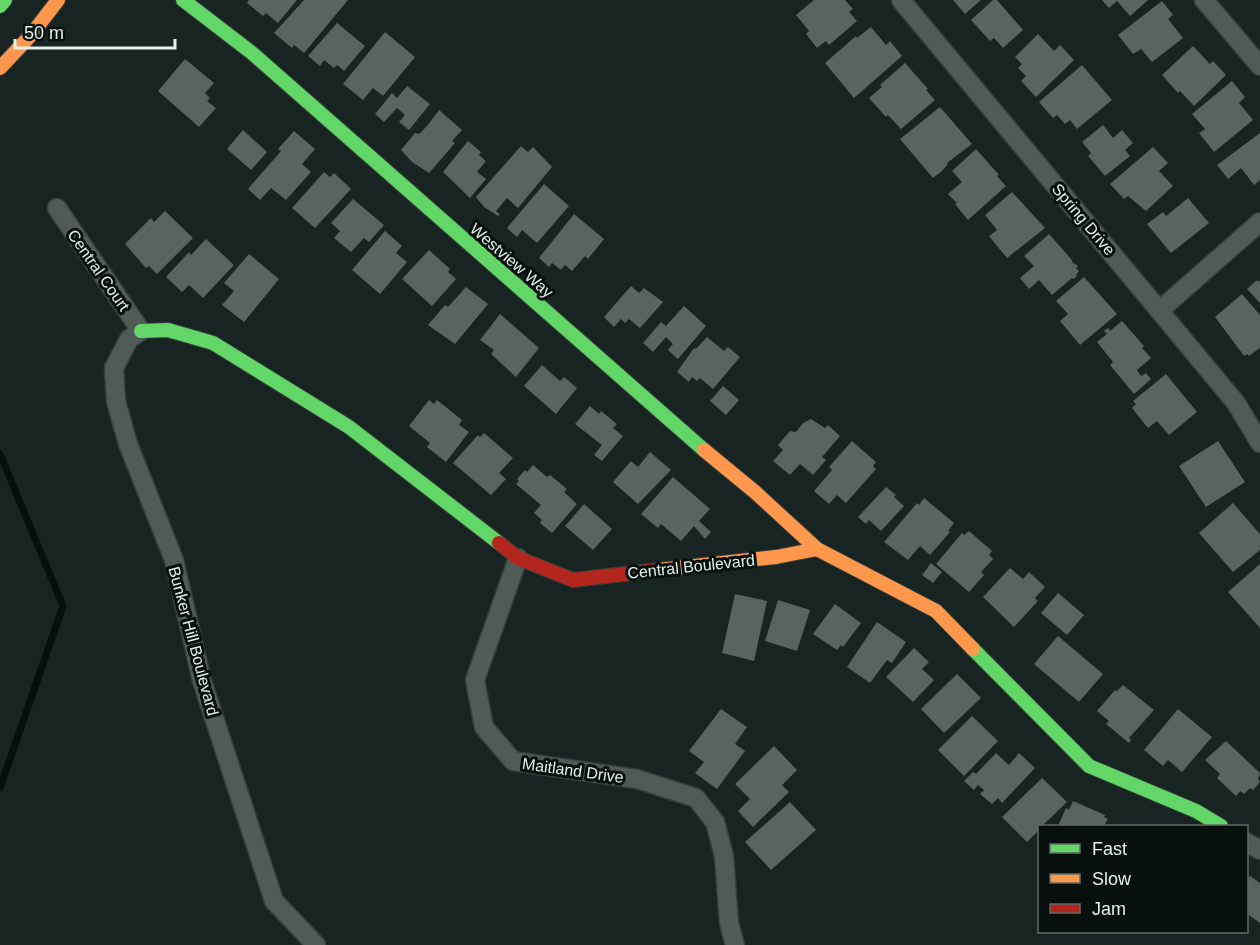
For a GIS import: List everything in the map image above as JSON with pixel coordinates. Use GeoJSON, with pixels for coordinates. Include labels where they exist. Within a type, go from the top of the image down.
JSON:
{"type":"FeatureCollection","features":[{"type":"Feature","properties":{"kind":"street"},"geometry":{"type":"LineString","coordinates":[[0,6],[5,0]]}},
{"type":"Feature","properties":{"kind":"street"},"geometry":{"type":"LineString","coordinates":[[0,68],[31,35],[58,0]]}},
{"type":"Feature","properties":{"kind":"street","name":"Westview Way"},"geometry":{"type":"LineString","coordinates":[[183,0],[252,53],[817,549]]}},
{"type":"Feature","properties":{"kind":"street","name":"Spring Drive"},"geometry":{"type":"LineString","coordinates":[[901,0],[1236,403],[1260,443]]}},
{"type":"Feature","properties":{"kind":"street"},"geometry":{"type":"LineString","coordinates":[[1204,0],[1260,66]]}},
{"type":"Feature","properties":{"kind":"street","name":"Central Court"},"geometry":{"type":"LineString","coordinates":[[57,208],[141,331]]}},
{"type":"Feature","properties":{"kind":"street"},"geometry":{"type":"LineString","coordinates":[[1160,310],[1260,222]]}},
{"type":"Feature","properties":{"kind":"street","name":"Central Boulevard"},"geometry":{"type":"LineString","coordinates":[[141,331],[168,330],[213,343],[350,427],[518,558],[573,579],[776,557],[817,549]]}},
{"type":"Feature","properties":{"kind":"street","name":"Bunker Hill Boulevard"},"geometry":{"type":"LineString","coordinates":[[141,331],[129,339],[114,368],[116,401],[128,444],[174,560],[202,681],[274,902],[316,945]]}},
{"type":"Feature","properties":{"kind":"street"},"geometry":{"type":"LineString","coordinates":[[817,549],[936,611],[1089,766],[1196,811],[1219,825]]}},
{"type":"Feature","properties":{"kind":"street","name":"Maitland Drive"},"geometry":{"type":"LineString","coordinates":[[518,558],[475,680],[484,727],[513,761],[637,778],[696,798],[715,822],[724,856],[729,923],[735,945]]}},
{"type":"Feature","properties":{"kind":"building"},"geometry":{"type":"Polygon","coordinates":[[[249,0],[297,0],[278,23],[266,13],[263,16],[247,3],[249,0]]]}},
{"type":"Feature","properties":{"kind":"building"},"geometry":{"type":"Polygon","coordinates":[[[304,0],[348,0],[304,53],[294,45],[292,48],[274,33],[304,0]]]}},
{"type":"Feature","properties":{"kind":"building"},"geometry":{"type":"Polygon","coordinates":[[[814,0],[845,0],[853,9],[849,12],[857,21],[829,45],[826,41],[817,48],[806,34],[809,31],[796,15],[814,0]]]}},
{"type":"Feature","properties":{"kind":"building"},"geometry":{"type":"Polygon","coordinates":[[[953,0],[981,0],[965,14],[953,0]]]}},
{"type":"Feature","properties":{"kind":"building"},"geometry":{"type":"Polygon","coordinates":[[[993,0],[997,0],[1023,30],[1003,48],[994,38],[990,41],[971,20],[993,0]]]}},
{"type":"Feature","properties":{"kind":"building"},"geometry":{"type":"Polygon","coordinates":[[[1102,0],[1148,0],[1130,16],[1117,1],[1109,8],[1102,0]]]}},
{"type":"Feature","properties":{"kind":"building"},"geometry":{"type":"Polygon","coordinates":[[[1162,1],[1173,15],[1168,19],[1183,38],[1152,62],[1141,49],[1133,54],[1118,35],[1162,1]]]}},
{"type":"Feature","properties":{"kind":"building"},"geometry":{"type":"Polygon","coordinates":[[[337,23],[365,46],[344,71],[337,65],[334,68],[324,60],[320,66],[308,56],[337,23]]]}},
{"type":"Feature","properties":{"kind":"building"},"geometry":{"type":"Polygon","coordinates":[[[871,27],[886,45],[890,41],[902,56],[854,98],[825,63],[856,36],[857,38],[871,27]]]}},
{"type":"Feature","properties":{"kind":"building"},"geometry":{"type":"Polygon","coordinates":[[[385,32],[415,57],[383,96],[373,88],[363,100],[343,84],[385,32]]]}},
{"type":"Feature","properties":{"kind":"building"},"geometry":{"type":"Polygon","coordinates":[[[1038,34],[1054,51],[1060,45],[1074,60],[1036,97],[1021,81],[1026,76],[1018,68],[1022,64],[1015,57],[1038,34]]]}},
{"type":"Feature","properties":{"kind":"building"},"geometry":{"type":"Polygon","coordinates":[[[1193,46],[1210,64],[1213,61],[1226,75],[1194,106],[1162,75],[1193,46]]]}},
{"type":"Feature","properties":{"kind":"building"},"geometry":{"type":"Polygon","coordinates":[[[185,59],[214,83],[205,93],[210,98],[207,101],[216,108],[199,127],[158,91],[185,59]]]}},
{"type":"Feature","properties":{"kind":"building"},"geometry":{"type":"Polygon","coordinates":[[[905,63],[935,100],[901,129],[888,115],[886,117],[869,98],[905,63]]]}},
{"type":"Feature","properties":{"kind":"building"},"geometry":{"type":"Polygon","coordinates":[[[1082,65],[1112,100],[1077,129],[1070,120],[1065,124],[1057,115],[1053,118],[1039,102],[1082,65]]]}},
{"type":"Feature","properties":{"kind":"building"},"geometry":{"type":"Polygon","coordinates":[[[1232,81],[1245,97],[1239,103],[1253,120],[1214,152],[1199,133],[1205,129],[1192,114],[1232,81]]]}},
{"type":"Feature","properties":{"kind":"building"},"geometry":{"type":"Polygon","coordinates":[[[407,86],[430,104],[409,130],[399,122],[405,115],[397,108],[384,122],[375,114],[392,93],[397,98],[407,86]]]}},
{"type":"Feature","properties":{"kind":"building"},"geometry":{"type":"Polygon","coordinates":[[[940,107],[972,144],[947,163],[942,171],[933,178],[900,139],[940,107]]]}},
{"type":"Feature","properties":{"kind":"building"},"geometry":{"type":"Polygon","coordinates":[[[439,110],[462,130],[452,141],[455,143],[429,173],[412,162],[401,150],[415,133],[419,134],[427,126],[439,110]]]}},
{"type":"Feature","properties":{"kind":"building"},"geometry":{"type":"Polygon","coordinates":[[[1103,125],[1113,138],[1122,130],[1133,143],[1125,150],[1130,156],[1105,176],[1088,156],[1091,153],[1082,142],[1103,125]]]}},
{"type":"Feature","properties":{"kind":"building"},"geometry":{"type":"Polygon","coordinates":[[[243,130],[267,152],[251,170],[227,149],[243,130]]]}},
{"type":"Feature","properties":{"kind":"building"},"geometry":{"type":"Polygon","coordinates":[[[294,131],[315,149],[302,164],[311,172],[286,200],[271,188],[260,200],[248,189],[281,151],[278,149],[294,131]]]}},
{"type":"Feature","properties":{"kind":"building"},"geometry":{"type":"Polygon","coordinates":[[[1260,133],[1260,180],[1254,185],[1241,168],[1228,179],[1217,165],[1260,133]]]}},
{"type":"Feature","properties":{"kind":"building"},"geometry":{"type":"Polygon","coordinates":[[[468,141],[481,152],[479,155],[486,161],[477,172],[486,179],[470,198],[443,172],[468,141]]]}},
{"type":"Feature","properties":{"kind":"building"},"geometry":{"type":"Polygon","coordinates":[[[521,146],[528,152],[533,147],[552,167],[518,208],[507,198],[496,211],[500,214],[498,216],[484,207],[476,197],[521,146]]]}},
{"type":"Feature","properties":{"kind":"building"},"geometry":{"type":"Polygon","coordinates":[[[1153,147],[1168,163],[1159,171],[1173,186],[1146,211],[1128,196],[1124,199],[1110,184],[1153,147]]]}},
{"type":"Feature","properties":{"kind":"building"},"geometry":{"type":"Polygon","coordinates":[[[976,149],[1006,186],[968,220],[948,194],[962,182],[952,171],[976,149]]]}},
{"type":"Feature","properties":{"kind":"building"},"geometry":{"type":"Polygon","coordinates":[[[324,172],[330,177],[334,173],[351,189],[315,228],[292,208],[324,172]]]}},
{"type":"Feature","properties":{"kind":"building"},"geometry":{"type":"Polygon","coordinates":[[[544,184],[569,206],[537,243],[522,230],[517,237],[507,228],[544,184]]]}},
{"type":"Feature","properties":{"kind":"building"},"geometry":{"type":"Polygon","coordinates":[[[1012,192],[1045,228],[1007,258],[989,236],[997,230],[985,215],[1012,192]]]}},
{"type":"Feature","properties":{"kind":"building"},"geometry":{"type":"Polygon","coordinates":[[[1188,198],[1209,223],[1171,253],[1147,224],[1163,212],[1166,216],[1188,198]]]}},
{"type":"Feature","properties":{"kind":"building"},"geometry":{"type":"Polygon","coordinates":[[[353,199],[384,225],[369,242],[364,238],[351,252],[334,238],[340,231],[331,223],[353,199]]]}},
{"type":"Feature","properties":{"kind":"building"},"geometry":{"type":"Polygon","coordinates":[[[165,211],[193,238],[157,274],[149,266],[146,268],[125,244],[151,218],[154,222],[165,211]]]}},
{"type":"Feature","properties":{"kind":"building"},"geometry":{"type":"Polygon","coordinates":[[[574,214],[604,239],[588,259],[585,256],[572,271],[565,265],[561,270],[552,263],[549,267],[539,258],[574,214]]]}},
{"type":"Feature","properties":{"kind":"building"},"geometry":{"type":"Polygon","coordinates":[[[385,231],[402,246],[396,253],[407,262],[380,294],[352,270],[385,231]]]}},
{"type":"Feature","properties":{"kind":"building"},"geometry":{"type":"Polygon","coordinates":[[[1049,234],[1073,264],[1078,266],[1076,268],[1079,271],[1077,276],[1052,295],[1039,280],[1029,289],[1020,278],[1034,266],[1024,256],[1049,234]]]}},
{"type":"Feature","properties":{"kind":"building"},"geometry":{"type":"Polygon","coordinates":[[[206,239],[234,265],[203,298],[189,285],[182,292],[166,277],[189,252],[191,255],[206,239]]]}},
{"type":"Feature","properties":{"kind":"building"},"geometry":{"type":"Polygon","coordinates":[[[429,250],[450,269],[448,272],[456,279],[432,306],[402,279],[429,250]]]}},
{"type":"Feature","properties":{"kind":"building"},"geometry":{"type":"Polygon","coordinates":[[[249,254],[279,279],[244,322],[222,305],[234,291],[224,283],[249,254]]]}},
{"type":"Feature","properties":{"kind":"building"},"geometry":{"type":"Polygon","coordinates":[[[1084,277],[1117,314],[1080,345],[1060,321],[1068,314],[1056,301],[1084,277]]]}},
{"type":"Feature","properties":{"kind":"building"},"geometry":{"type":"Polygon","coordinates":[[[1257,280],[1258,282],[1260,280],[1260,303],[1247,289],[1257,280]]]}},
{"type":"Feature","properties":{"kind":"building"},"geometry":{"type":"Polygon","coordinates":[[[631,286],[639,293],[644,288],[663,302],[640,328],[629,319],[625,323],[621,319],[614,327],[604,317],[631,286]]]}},
{"type":"Feature","properties":{"kind":"building"},"geometry":{"type":"Polygon","coordinates":[[[466,287],[488,304],[455,344],[428,325],[445,305],[448,307],[466,287]]]}},
{"type":"Feature","properties":{"kind":"building"},"geometry":{"type":"Polygon","coordinates":[[[1242,294],[1260,315],[1260,348],[1249,356],[1247,354],[1244,356],[1215,317],[1242,294]]]}},
{"type":"Feature","properties":{"kind":"building"},"geometry":{"type":"Polygon","coordinates":[[[684,306],[706,326],[678,359],[668,350],[673,344],[666,337],[653,352],[643,343],[661,322],[666,326],[684,306]]]}},
{"type":"Feature","properties":{"kind":"building"},"geometry":{"type":"Polygon","coordinates":[[[500,314],[539,348],[516,377],[491,354],[494,350],[480,340],[500,314]]]}},
{"type":"Feature","properties":{"kind":"building"},"geometry":{"type":"Polygon","coordinates":[[[1122,321],[1144,346],[1142,348],[1151,358],[1137,370],[1141,376],[1146,373],[1151,379],[1134,394],[1110,365],[1113,362],[1097,342],[1107,334],[1104,331],[1108,328],[1110,331],[1122,321]]]}},
{"type":"Feature","properties":{"kind":"building"},"geometry":{"type":"Polygon","coordinates":[[[707,337],[724,351],[728,347],[740,357],[713,389],[700,378],[697,381],[692,377],[689,382],[677,372],[694,348],[696,349],[707,337]]]}},
{"type":"Feature","properties":{"kind":"building"},"geometry":{"type":"Polygon","coordinates":[[[542,365],[560,381],[564,377],[577,388],[556,414],[524,386],[542,365]]]}},
{"type":"Feature","properties":{"kind":"building"},"geometry":{"type":"Polygon","coordinates":[[[1166,374],[1197,412],[1169,435],[1157,421],[1148,428],[1132,408],[1136,404],[1133,401],[1166,374]]]}},
{"type":"Feature","properties":{"kind":"building"},"geometry":{"type":"Polygon","coordinates":[[[723,386],[739,400],[726,415],[710,401],[723,386]]]}},
{"type":"Feature","properties":{"kind":"building"},"geometry":{"type":"Polygon","coordinates":[[[429,400],[434,404],[437,400],[462,420],[459,425],[469,432],[446,462],[427,447],[430,443],[409,426],[429,400]]]}},
{"type":"Feature","properties":{"kind":"building"},"geometry":{"type":"Polygon","coordinates":[[[590,406],[599,414],[601,411],[617,424],[613,428],[623,436],[602,461],[594,455],[602,445],[575,424],[590,406]]]}},
{"type":"Feature","properties":{"kind":"building"},"geometry":{"type":"Polygon","coordinates":[[[811,419],[825,428],[828,425],[840,436],[822,457],[826,460],[813,475],[800,464],[790,475],[773,461],[783,450],[778,445],[790,431],[796,432],[803,423],[811,419]]]}},
{"type":"Feature","properties":{"kind":"building"},"geometry":{"type":"Polygon","coordinates":[[[484,433],[513,458],[499,473],[506,479],[491,495],[453,463],[478,435],[480,437],[484,433]]]}},
{"type":"Feature","properties":{"kind":"building"},"geometry":{"type":"Polygon","coordinates":[[[852,441],[876,462],[873,466],[876,469],[846,503],[837,495],[829,504],[814,491],[832,470],[829,467],[852,441]]]}},
{"type":"Feature","properties":{"kind":"building"},"geometry":{"type":"Polygon","coordinates":[[[1218,441],[1245,482],[1206,507],[1179,466],[1218,441]]]}},
{"type":"Feature","properties":{"kind":"building"},"geometry":{"type":"Polygon","coordinates":[[[650,452],[671,470],[638,504],[613,482],[631,461],[638,467],[650,452]]]}},
{"type":"Feature","properties":{"kind":"building"},"geometry":{"type":"Polygon","coordinates":[[[533,465],[567,489],[564,492],[577,504],[552,533],[540,523],[542,520],[534,513],[541,505],[516,484],[519,481],[517,479],[525,470],[527,472],[533,465]]]}},
{"type":"Feature","properties":{"kind":"building"},"geometry":{"type":"Polygon","coordinates":[[[673,477],[710,509],[699,521],[711,532],[705,539],[694,526],[681,541],[661,524],[658,528],[641,514],[673,477]]]}},
{"type":"Feature","properties":{"kind":"building"},"geometry":{"type":"Polygon","coordinates":[[[886,487],[904,506],[881,531],[869,520],[866,524],[858,517],[886,487]]]}},
{"type":"Feature","properties":{"kind":"building"},"geometry":{"type":"Polygon","coordinates":[[[924,498],[954,523],[948,531],[950,532],[930,555],[920,546],[908,560],[884,542],[917,503],[919,505],[924,498]]]}},
{"type":"Feature","properties":{"kind":"building"},"geometry":{"type":"Polygon","coordinates":[[[1233,503],[1260,534],[1260,550],[1233,572],[1199,533],[1233,503]]]}},
{"type":"Feature","properties":{"kind":"building"},"geometry":{"type":"Polygon","coordinates":[[[584,504],[612,529],[593,550],[565,526],[584,504]]]}},
{"type":"Feature","properties":{"kind":"building"},"geometry":{"type":"Polygon","coordinates":[[[969,531],[992,551],[989,555],[993,559],[981,572],[984,575],[969,592],[936,564],[962,533],[964,535],[969,531]]]}},
{"type":"Feature","properties":{"kind":"building"},"geometry":{"type":"Polygon","coordinates":[[[931,563],[942,572],[933,583],[922,575],[931,563]]]}},
{"type":"Feature","properties":{"kind":"building"},"geometry":{"type":"Polygon","coordinates":[[[1260,564],[1260,628],[1228,592],[1260,564]]]}},
{"type":"Feature","properties":{"kind":"building"},"geometry":{"type":"Polygon","coordinates":[[[1010,568],[1023,579],[1029,572],[1045,587],[1035,598],[1038,601],[1014,627],[983,597],[1010,568]]]}},
{"type":"Feature","properties":{"kind":"building"},"geometry":{"type":"Polygon","coordinates":[[[1058,593],[1084,615],[1067,635],[1041,613],[1058,593]]]}},
{"type":"Feature","properties":{"kind":"building"},"geometry":{"type":"Polygon","coordinates":[[[735,594],[767,601],[754,661],[722,653],[735,594]]]}},
{"type":"Feature","properties":{"kind":"building"},"geometry":{"type":"Polygon","coordinates":[[[778,600],[810,610],[797,651],[765,641],[778,600]]]}},
{"type":"Feature","properties":{"kind":"building"},"geometry":{"type":"Polygon","coordinates":[[[835,604],[861,623],[843,647],[841,645],[837,650],[813,634],[835,604]]]}},
{"type":"Feature","properties":{"kind":"building"},"geometry":{"type":"Polygon","coordinates":[[[877,622],[906,642],[892,663],[887,660],[870,683],[847,667],[877,622]]]}},
{"type":"Feature","properties":{"kind":"building"},"geometry":{"type":"Polygon","coordinates":[[[1058,636],[1103,674],[1079,702],[1034,664],[1058,636]]]}},
{"type":"Feature","properties":{"kind":"building"},"geometry":{"type":"Polygon","coordinates":[[[914,648],[929,662],[922,669],[934,680],[913,702],[886,677],[914,648]]]}},
{"type":"Feature","properties":{"kind":"building"},"geometry":{"type":"Polygon","coordinates":[[[957,674],[981,698],[944,733],[921,709],[957,674]]]}},
{"type":"Feature","properties":{"kind":"building"},"geometry":{"type":"Polygon","coordinates":[[[1123,685],[1154,710],[1129,738],[1131,740],[1129,743],[1106,724],[1109,721],[1097,711],[1115,690],[1117,691],[1123,685]]]}},
{"type":"Feature","properties":{"kind":"building"},"geometry":{"type":"Polygon","coordinates":[[[721,709],[747,727],[735,744],[745,751],[717,789],[695,773],[704,762],[689,751],[721,709]]]}},
{"type":"Feature","properties":{"kind":"building"},"geometry":{"type":"Polygon","coordinates":[[[1178,709],[1212,737],[1182,772],[1168,760],[1163,766],[1144,750],[1178,709]]]}},
{"type":"Feature","properties":{"kind":"building"},"geometry":{"type":"Polygon","coordinates":[[[972,716],[998,741],[964,776],[938,750],[972,716]]]}},
{"type":"Feature","properties":{"kind":"building"},"geometry":{"type":"Polygon","coordinates":[[[1226,741],[1260,773],[1258,779],[1260,782],[1253,790],[1250,788],[1244,794],[1240,791],[1236,796],[1217,778],[1220,774],[1205,760],[1226,741]]]}},
{"type":"Feature","properties":{"kind":"building"},"geometry":{"type":"Polygon","coordinates":[[[774,746],[797,770],[782,785],[789,792],[753,827],[738,811],[750,799],[735,784],[774,746]]]}},
{"type":"Feature","properties":{"kind":"building"},"geometry":{"type":"Polygon","coordinates":[[[996,753],[1009,765],[1019,753],[1035,768],[1002,803],[998,798],[992,804],[980,794],[984,790],[978,785],[974,790],[964,781],[973,772],[976,774],[996,753]]]}},
{"type":"Feature","properties":{"kind":"building"},"geometry":{"type":"Polygon","coordinates":[[[1042,778],[1067,802],[1043,825],[1038,825],[1038,831],[1027,842],[1002,817],[1042,778]]]}},
{"type":"Feature","properties":{"kind":"building"},"geometry":{"type":"Polygon","coordinates":[[[1073,801],[1105,815],[1104,817],[1108,819],[1105,825],[1058,825],[1066,808],[1069,810],[1073,801]]]}},
{"type":"Feature","properties":{"kind":"building"},"geometry":{"type":"Polygon","coordinates":[[[790,802],[816,830],[771,870],[745,842],[790,802]]]}},
{"type":"Feature","properties":{"kind":"building"},"geometry":{"type":"Polygon","coordinates":[[[1250,876],[1260,883],[1260,923],[1248,914],[1248,878],[1250,876]]]}},
{"type":"Feature","properties":{"kind":"waterway"},"geometry":{"type":"LineString","coordinates":[[0,454],[63,606],[0,788]]}},
{"type":"Feature","properties":{"kind":"traffic: fast"},"geometry":{"type":"LineString","coordinates":[[0,6],[5,0]]}},
{"type":"Feature","properties":{"kind":"traffic: fast"},"geometry":{"type":"LineString","coordinates":[[183,0],[252,53],[704,450]]}},
{"type":"Feature","properties":{"kind":"traffic: fast"},"geometry":{"type":"LineString","coordinates":[[141,331],[168,330],[213,343],[349,427],[499,543]]}},
{"type":"Feature","properties":{"kind":"traffic: fast"},"geometry":{"type":"LineString","coordinates":[[973,649],[1089,766],[1196,811],[1219,825]]}},
{"type":"Feature","properties":{"kind":"traffic: slow"},"geometry":{"type":"LineString","coordinates":[[0,68],[31,35],[58,0]]}},
{"type":"Feature","properties":{"kind":"traffic: slow"},"geometry":{"type":"LineString","coordinates":[[704,450],[755,492],[817,549]]}},
{"type":"Feature","properties":{"kind":"traffic: slow"},"geometry":{"type":"LineString","coordinates":[[658,570],[776,557],[817,549],[936,611],[973,649]]}},
{"type":"Feature","properties":{"kind":"traffic: jam"},"geometry":{"type":"LineString","coordinates":[[499,543],[518,558],[573,580],[658,570]]}}]}
